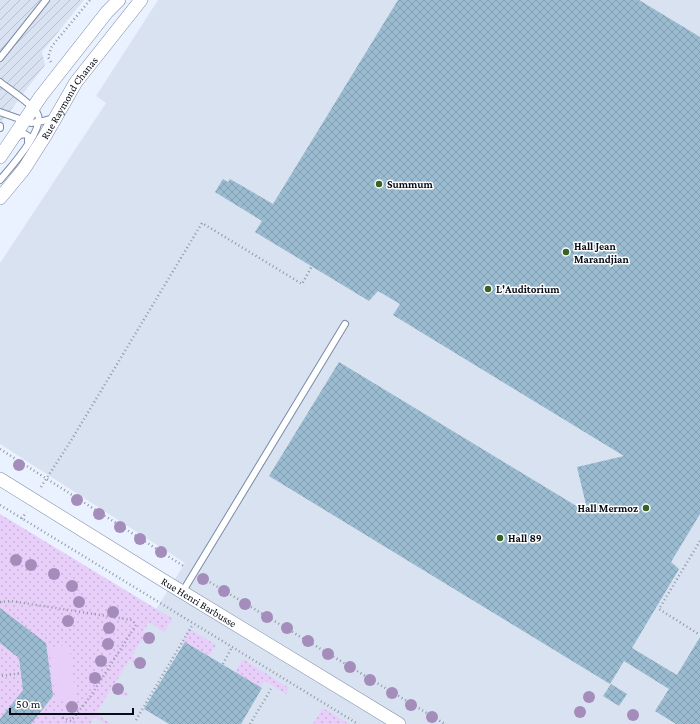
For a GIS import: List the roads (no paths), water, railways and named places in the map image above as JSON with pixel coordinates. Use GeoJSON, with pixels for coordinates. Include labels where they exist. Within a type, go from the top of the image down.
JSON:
{"type":"FeatureCollection","features":[{"type":"Feature","properties":{"kind":"street","name":"Rue Raymond Chanas"},"geometry":{"type":"LineString","coordinates":[[0,157],[41,96],[107,12],[119,0]]}},
{"type":"Feature","properties":{"kind":"street","name":"Rue Raymond Chanas"},"geometry":{"type":"LineString","coordinates":[[0,198],[24,169],[76,82],[141,0]]}},
{"type":"Feature","properties":{"kind":"street","name":"Rue Henri Barbusse"},"geometry":{"type":"LineString","coordinates":[[0,479],[400,724]]}},
{"type":"Feature","properties":{"kind":"lane"},"geometry":{"type":"LineString","coordinates":[[0,58],[46,0]]}},
{"type":"Feature","properties":{"kind":"lane"},"geometry":{"type":"LineString","coordinates":[[0,82],[33,109],[40,119],[38,128],[23,151],[0,180]]}},
{"type":"Feature","properties":{"kind":"lane"},"geometry":{"type":"LineString","coordinates":[[0,112],[31,123],[56,116]]}},
{"type":"Feature","properties":{"kind":"lane"},"geometry":{"type":"LineString","coordinates":[[10,144],[20,135],[25,134],[28,136],[28,141],[23,151]]}},
{"type":"Feature","properties":{"kind":"lane"},"geometry":{"type":"LineString","coordinates":[[183,592],[345,324]]}},
{"type":"Feature","properties":{"kind":"place","name":"Summum"},"geometry":{"type":"Point","coordinates":[379,184]}},
{"type":"Feature","properties":{"kind":"place","name":"Hall Jean Marandjian"},"geometry":{"type":"Point","coordinates":[566,252]}},
{"type":"Feature","properties":{"kind":"place","name":"L'Auditorium"},"geometry":{"type":"Point","coordinates":[488,289]}},
{"type":"Feature","properties":{"kind":"place","name":"Hall Mermoz"},"geometry":{"type":"Point","coordinates":[646,508]}},
{"type":"Feature","properties":{"kind":"place","name":"Hall 89"},"geometry":{"type":"Point","coordinates":[500,538]}}]}
